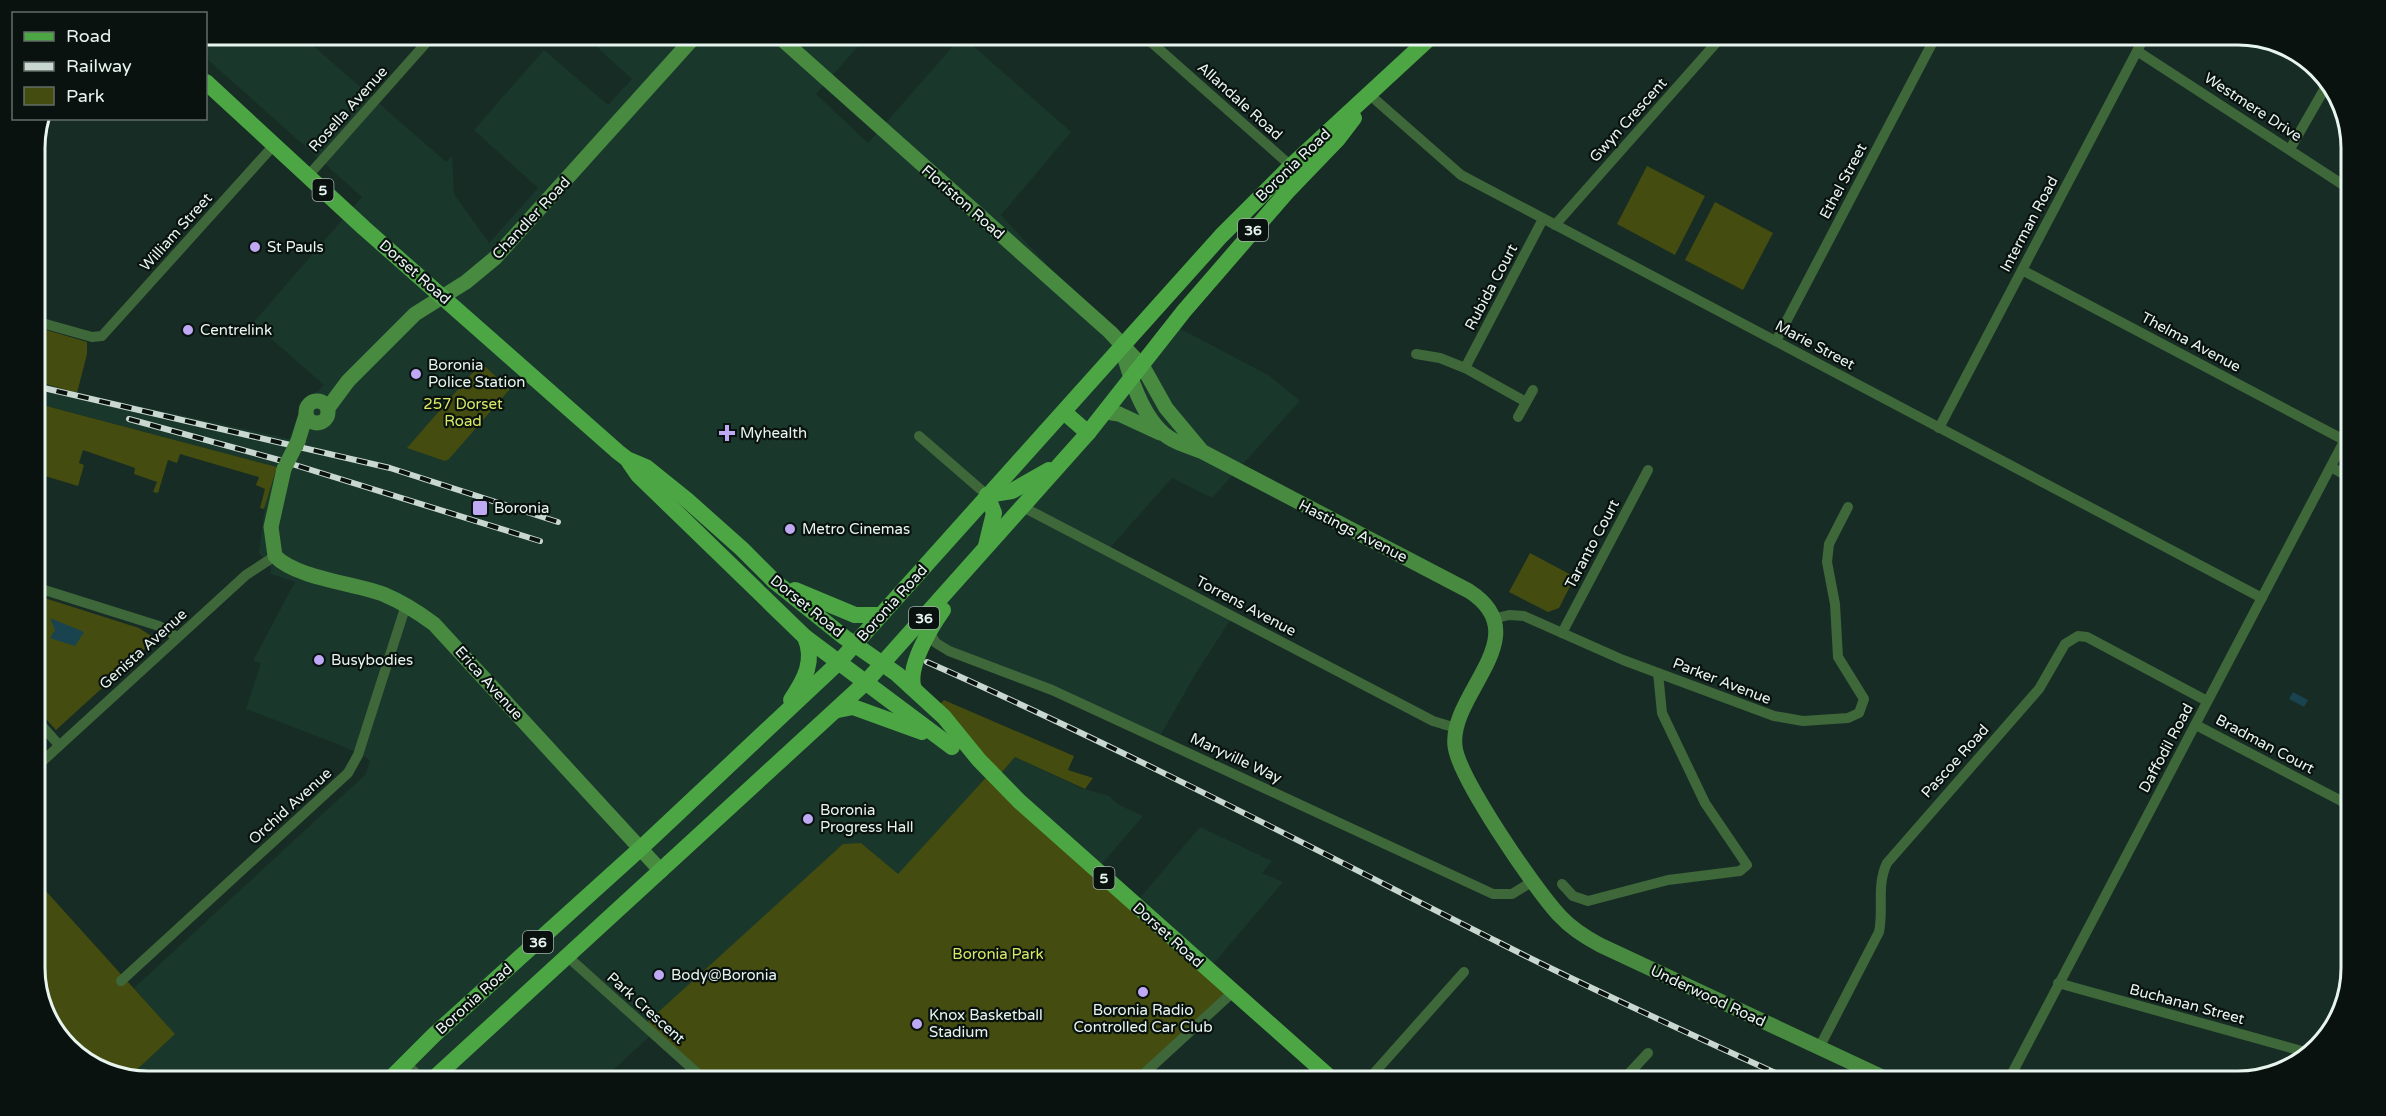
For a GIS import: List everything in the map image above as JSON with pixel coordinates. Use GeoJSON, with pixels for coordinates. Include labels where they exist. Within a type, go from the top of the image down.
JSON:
{"type":"FeatureCollection","features":[{"type":"Feature","properties":{"kind":"main road","name":"Chandler Road"},"geometry":{"type":"LineString","coordinates":[[275,556],[271,528],[284,469],[310,419],[309,404],[324,404],[415,314],[466,282],[495,258],[688,45]]}},
{"type":"Feature","properties":{"kind":"main road","name":"Floriston Road"},"geometry":{"type":"LineString","coordinates":[[788,45],[1048,276],[1121,345]]}},
{"type":"Feature","properties":{"kind":"main road","name":"Boronia Road"},"geometry":{"type":"LineString","coordinates":[[398,1071],[770,729],[838,663],[1221,236],[1291,166],[1422,45]]}},
{"type":"Feature","properties":{"kind":"main road","name":"Dorset Road"},"geometry":{"type":"LineString","coordinates":[[207,83],[442,296],[627,459],[638,475],[806,637],[952,747]]}},
{"type":"Feature","properties":{"kind":"main road","name":"Boronia Road"},"geometry":{"type":"LineString","coordinates":[[443,1071],[838,710],[884,663],[1106,412],[1184,311],[1287,192],[1338,139],[1369,96]]}},
{"type":"Feature","properties":{"kind":"main road","name":"Hastings Avenue"},"geometry":{"type":"LineString","coordinates":[[1121,345],[1143,367],[1166,408],[1203,452]]}},
{"type":"Feature","properties":{"kind":"main road"},"geometry":{"type":"LineString","coordinates":[[1121,345],[1131,382]]}},
{"type":"Feature","properties":{"kind":"main road","name":"Hastings Avenue"},"geometry":{"type":"LineString","coordinates":[[1131,382],[1152,420],[1168,437],[1203,452],[1469,591],[1482,601],[1493,620]]}},
{"type":"Feature","properties":{"kind":"main road"},"geometry":{"type":"LineString","coordinates":[[1064,412],[1088,433]]}},
{"type":"Feature","properties":{"kind":"main road"},"geometry":{"type":"LineString","coordinates":[[1106,412],[1119,414],[1168,437]]}},
{"type":"Feature","properties":{"kind":"main road","name":"Dorset Road"},"geometry":{"type":"LineString","coordinates":[[627,459],[646,467],[712,520],[774,581],[855,644],[884,663],[914,689],[960,734],[979,760],[1019,801],[1322,1071]]}},
{"type":"Feature","properties":{"kind":"main road"},"geometry":{"type":"LineString","coordinates":[[985,550],[994,513],[987,495],[1012,491],[1063,462]]}},
{"type":"Feature","properties":{"kind":"main road","name":"Erica Avenue"},"geometry":{"type":"LineString","coordinates":[[275,556],[293,568],[383,595],[406,605],[434,624],[661,871]]}},
{"type":"Feature","properties":{"kind":"main road","name":"Boronia Road"},"geometry":{"type":"LineString","coordinates":[[914,689],[911,679],[914,666],[929,632],[965,573]]}},
{"type":"Feature","properties":{"kind":"main road"},"geometry":{"type":"LineString","coordinates":[[774,581],[855,615],[881,615]]}},
{"type":"Feature","properties":{"kind":"main road"},"geometry":{"type":"LineString","coordinates":[[1493,620],[1495,644],[1491,658],[1456,728],[1455,746],[1460,767],[1536,886]]}},
{"type":"Feature","properties":{"kind":"main road"},"geometry":{"type":"LineString","coordinates":[[770,729],[806,675],[811,651],[806,637]]}},
{"type":"Feature","properties":{"kind":"main road","name":"Dorset Road"},"geometry":{"type":"LineString","coordinates":[[838,710],[847,707],[866,711],[909,726],[979,760]]}},
{"type":"Feature","properties":{"kind":"main road","name":"Underwood Road"},"geometry":{"type":"LineString","coordinates":[[1536,886],[1564,920],[1588,939],[1868,1071]]}},
{"type":"Feature","properties":{"kind":"street","name":"Rosella Avenue"},"geometry":{"type":"LineString","coordinates":[[308,176],[424,45]]}},
{"type":"Feature","properties":{"kind":"street","name":"Allandale Road"},"geometry":{"type":"LineString","coordinates":[[1154,45],[1291,166]]}},
{"type":"Feature","properties":{"kind":"street","name":"Gwyn Crescent"},"geometry":{"type":"LineString","coordinates":[[1555,225],[1714,45]]}},
{"type":"Feature","properties":{"kind":"street","name":"Ethel Street"},"geometry":{"type":"LineString","coordinates":[[1776,341],[1931,45]]}},
{"type":"Feature","properties":{"kind":"street","name":"Interman Road"},"geometry":{"type":"LineString","coordinates":[[1939,428],[2140,45]]}},
{"type":"Feature","properties":{"kind":"street","name":"Westmere Drive"},"geometry":{"type":"LineString","coordinates":[[2137,51],[2341,183]]}},
{"type":"Feature","properties":{"kind":"street"},"geometry":{"type":"LineString","coordinates":[[2290,148],[2323,91]]}},
{"type":"Feature","properties":{"kind":"street","name":"Marie Street"},"geometry":{"type":"LineString","coordinates":[[1369,96],[1461,175],[2262,598]]}},
{"type":"Feature","properties":{"kind":"street","name":"William Street"},"geometry":{"type":"LineString","coordinates":[[45,324],[98,338],[106,333],[274,144]]}},
{"type":"Feature","properties":{"kind":"street","name":"Rubida Court"},"geometry":{"type":"LineString","coordinates":[[1465,368],[1543,219]]}},
{"type":"Feature","properties":{"kind":"street","name":"Thelma Avenue"},"geometry":{"type":"LineString","coordinates":[[2022,270],[2341,438]]}},
{"type":"Feature","properties":{"kind":"street"},"geometry":{"type":"LineString","coordinates":[[1416,354],[1440,358],[1465,368],[1526,402]]}},
{"type":"Feature","properties":{"kind":"street"},"geometry":{"type":"LineString","coordinates":[[1518,417],[1533,390]]}},
{"type":"Feature","properties":{"kind":"street"},"geometry":{"type":"LineString","coordinates":[[919,436],[987,495]]}},
{"type":"Feature","properties":{"kind":"street","name":"Daffodil Road"},"geometry":{"type":"LineString","coordinates":[[2014,1071],[2341,450]]}},
{"type":"Feature","properties":{"kind":"street"},"geometry":{"type":"LineString","coordinates":[[2331,467],[2341,472]]}},
{"type":"Feature","properties":{"kind":"street","name":"Taranto Court"},"geometry":{"type":"LineString","coordinates":[[1562,633],[1648,470]]}},
{"type":"Feature","properties":{"kind":"street","name":"Torrens Avenue"},"geometry":{"type":"LineString","coordinates":[[1023,507],[1433,721],[1456,728]]}},
{"type":"Feature","properties":{"kind":"street","name":"Parker Avenue"},"geometry":{"type":"LineString","coordinates":[[1562,884],[1573,896],[1588,901],[1668,880],[1740,871],[1747,865],[1705,803],[1666,722],[1659,703],[1658,673],[1783,719],[1840,719],[1859,713],[1864,699],[1838,657],[1836,614],[1826,558],[1829,544],[1848,507]]}},
{"type":"Feature","properties":{"kind":"street","name":"Genista Avenue"},"geometry":{"type":"LineString","coordinates":[[45,758],[246,575],[275,556]]}},
{"type":"Feature","properties":{"kind":"street"},"geometry":{"type":"LineString","coordinates":[[45,590],[159,626],[177,637]]}},
{"type":"Feature","properties":{"kind":"street","name":"Orchid Avenue"},"geometry":{"type":"LineString","coordinates":[[121,981],[348,773],[358,755],[406,605]]}},
{"type":"Feature","properties":{"kind":"street"},"geometry":{"type":"LineString","coordinates":[[1493,620],[1509,615],[1524,616],[1658,673]]}},
{"type":"Feature","properties":{"kind":"street","name":"Maryville Way"},"geometry":{"type":"LineString","coordinates":[[929,632],[933,640],[949,651],[1052,690],[1493,894],[1512,894],[1536,886]]}},
{"type":"Feature","properties":{"kind":"street","name":"Pascoe Road"},"geometry":{"type":"LineString","coordinates":[[1819,1048],[1879,932],[1882,917],[1880,886],[1887,863],[2039,689],[2069,640],[2078,636],[2087,637],[2207,701]]}},
{"type":"Feature","properties":{"kind":"street","name":"Bradman Court"},"geometry":{"type":"LineString","coordinates":[[2196,725],[2341,801]]}},
{"type":"Feature","properties":{"kind":"street"},"geometry":{"type":"LineString","coordinates":[[45,729],[59,745]]}},
{"type":"Feature","properties":{"kind":"street","name":"Park Crescent"},"geometry":{"type":"LineString","coordinates":[[568,957],[694,1071]]}},
{"type":"Feature","properties":{"kind":"street"},"geometry":{"type":"LineString","coordinates":[[1377,1071],[1464,972]]}},
{"type":"Feature","properties":{"kind":"street","name":"Buchanan Street"},"geometry":{"type":"LineString","coordinates":[[2058,983],[2299,1050]]}},
{"type":"Feature","properties":{"kind":"street"},"geometry":{"type":"LineString","coordinates":[[1148,1071],[1233,992]]}},
{"type":"Feature","properties":{"kind":"street"},"geometry":{"type":"LineString","coordinates":[[1632,1071],[1648,1053]]}},
{"type":"Feature","properties":{"kind":"street"},"geometry":{"type":"LineString","coordinates":[[406,1063],[413,1071]]}},
{"type":"Feature","properties":{"kind":"shaded area"},"geometry":{"type":"Polygon","coordinates":[[[207,45],[312,45],[446,162],[452,156],[454,194],[489,243],[538,188],[474,130],[544,50],[608,105],[632,79],[595,45],[859,45],[816,94],[868,143],[954,45],[972,45],[1071,132],[1001,215],[1143,366],[1173,325],[1270,376],[1300,401],[1212,498],[1172,478],[1108,550],[1233,616],[1196,673],[1159,738],[932,639],[911,679],[991,772],[898,875],[861,843],[612,1071],[137,1070],[175,1034],[134,988],[366,774],[370,760],[345,747],[246,709],[261,663],[253,661],[295,582],[271,574],[271,567],[259,553],[265,505],[277,467],[45,406],[45,384],[289,439],[301,407],[324,385],[253,323],[362,197],[207,59],[207,45]]]}},
{"type":"Feature","properties":{"kind":"shaded area"},"geometry":{"type":"Polygon","coordinates":[[[1015,757],[1081,788],[1109,796],[1119,805],[1143,816],[1096,871],[997,778],[1015,757]]]}},
{"type":"Feature","properties":{"kind":"shaded area"},"geometry":{"type":"Polygon","coordinates":[[[1200,827],[1272,861],[1262,873],[1283,882],[1208,970],[1134,905],[1200,827]]]}},
{"type":"Feature","properties":{"kind":"green space"},"geometry":{"type":"Polygon","coordinates":[[[1647,166],[1705,196],[1675,255],[1617,224],[1647,166]]]}},
{"type":"Feature","properties":{"kind":"green space"},"geometry":{"type":"Polygon","coordinates":[[[1715,202],[1773,233],[1743,290],[1685,260],[1715,202]]]}},
{"type":"Feature","properties":{"kind":"green space"},"geometry":{"type":"Polygon","coordinates":[[[45,330],[87,342],[87,354],[77,393],[45,384],[45,330]]]}},
{"type":"Feature","properties":{"kind":"green space","name":"257 Dorset Road"},"geometry":{"type":"Polygon","coordinates":[[[481,363],[510,389],[449,459],[445,461],[407,448],[481,363]]]}},
{"type":"Feature","properties":{"kind":"green space"},"geometry":{"type":"Polygon","coordinates":[[[45,406],[277,467],[264,509],[260,508],[265,489],[256,485],[259,477],[180,454],[177,463],[168,460],[158,493],[153,492],[157,482],[134,474],[135,468],[83,450],[79,463],[84,465],[78,486],[45,476],[45,406]]]}},
{"type":"Feature","properties":{"kind":"green space"},"geometry":{"type":"Polygon","coordinates":[[[1530,553],[1575,577],[1559,608],[1548,612],[1509,592],[1530,553]]]}},
{"type":"Feature","properties":{"kind":"green space"},"geometry":{"type":"Polygon","coordinates":[[[45,598],[139,628],[156,639],[56,730],[45,718],[45,598]]]}},
{"type":"Feature","properties":{"kind":"green space","name":"Boronia Park"},"geometry":{"type":"Polygon","coordinates":[[[944,700],[1074,756],[1068,770],[1093,778],[1085,789],[1015,757],[997,778],[1233,992],[1147,1071],[695,1071],[643,1026],[843,844],[861,843],[898,874],[991,772],[935,709],[944,700]]]}},
{"type":"Feature","properties":{"kind":"green space"},"geometry":{"type":"Polygon","coordinates":[[[45,890],[175,1034],[137,1070],[108,1063],[85,1050],[75,1041],[59,1020],[47,988],[45,890]]]}},
{"type":"Feature","properties":{"kind":"water"},"geometry":{"type":"Polygon","coordinates":[[[50,618],[84,632],[75,646],[50,638],[55,630],[50,618]]]}},
{"type":"Feature","properties":{"kind":"water"},"geometry":{"type":"Polygon","coordinates":[[[2293,692],[2308,700],[2304,707],[2289,699],[2293,692]]]}},
{"type":"Feature","properties":{"kind":"railway"},"geometry":{"type":"LineString","coordinates":[[45,388],[390,468],[558,522]]}},
{"type":"Feature","properties":{"kind":"railway"},"geometry":{"type":"LineString","coordinates":[[129,419],[279,460],[540,541]]}},
{"type":"Feature","properties":{"kind":"railway"},"geometry":{"type":"LineString","coordinates":[[927,662],[1144,763],[1572,979],[1771,1071]]}},
{"type":"Feature","properties":{"kind":"place","name":"St Pauls"},"geometry":{"type":"Point","coordinates":[255,247]}},
{"type":"Feature","properties":{"kind":"place","name":"Centrelink"},"geometry":{"type":"Point","coordinates":[188,330]}},
{"type":"Feature","properties":{"kind":"place","name":"Boronia Police Station"},"geometry":{"type":"Point","coordinates":[416,374]}},
{"type":"Feature","properties":{"kind":"place","name":"Myhealth"},"geometry":{"type":"Point","coordinates":[727,433]}},
{"type":"Feature","properties":{"kind":"place","name":"Boronia"},"geometry":{"type":"Point","coordinates":[480,508]}},
{"type":"Feature","properties":{"kind":"place","name":"Metro Cinemas"},"geometry":{"type":"Point","coordinates":[790,529]}},
{"type":"Feature","properties":{"kind":"place","name":"Busybodies"},"geometry":{"type":"Point","coordinates":[319,660]}},
{"type":"Feature","properties":{"kind":"place","name":"Boronia Progress Hall"},"geometry":{"type":"Point","coordinates":[808,819]}},
{"type":"Feature","properties":{"kind":"place","name":"Body@Boronia"},"geometry":{"type":"Point","coordinates":[659,975]}},
{"type":"Feature","properties":{"kind":"place","name":"Boronia Radio Controlled Car Club"},"geometry":{"type":"Point","coordinates":[1143,992]}},
{"type":"Feature","properties":{"kind":"place","name":"Knox Basketball Stadium"},"geometry":{"type":"Point","coordinates":[917,1024]}}]}
